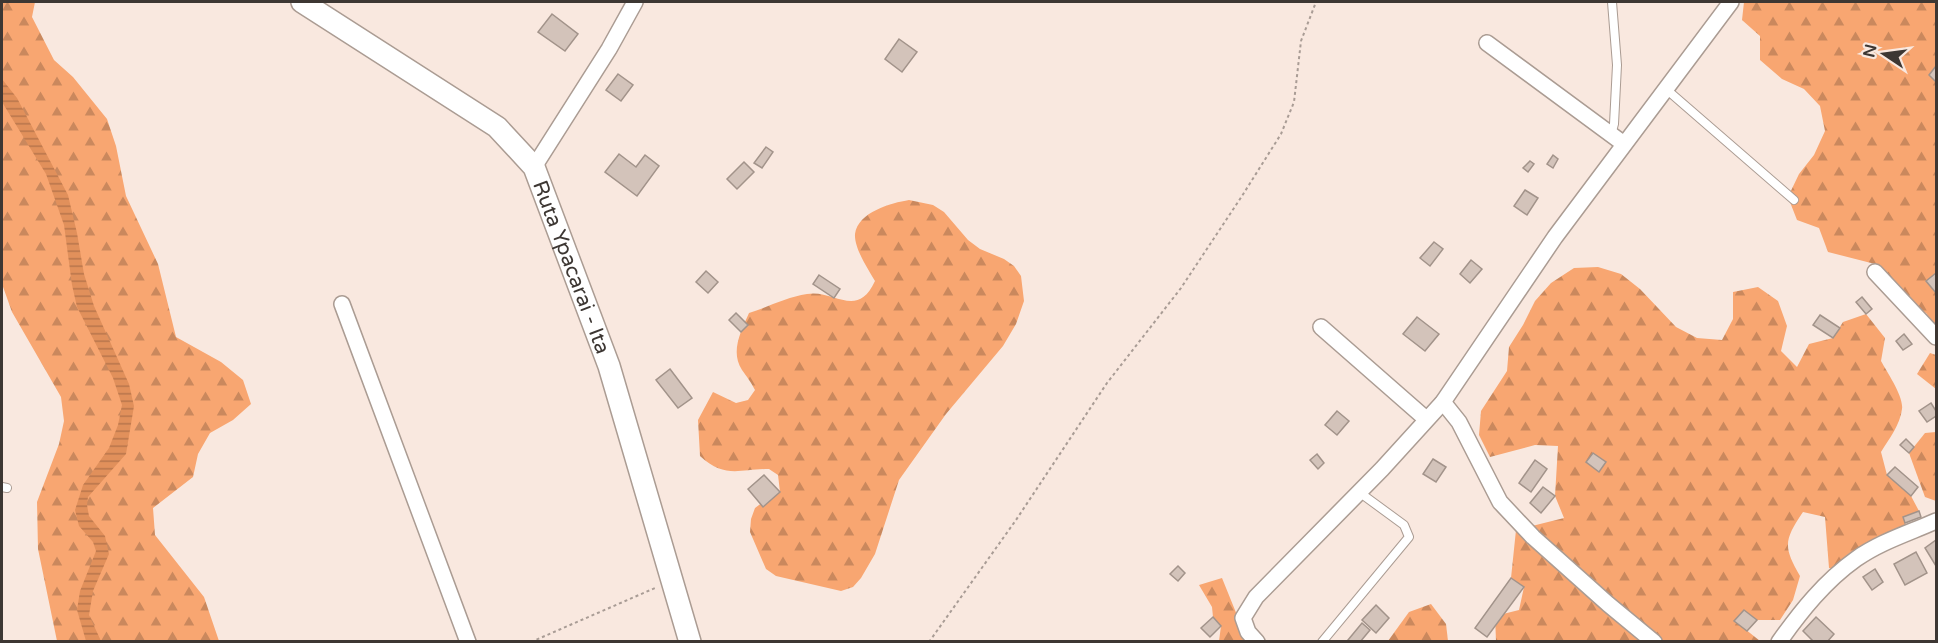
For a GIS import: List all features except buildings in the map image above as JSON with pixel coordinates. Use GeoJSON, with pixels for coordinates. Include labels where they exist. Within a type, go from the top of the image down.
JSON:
{"type":"FeatureCollection","features":[{"type":"Feature","properties":{"kind":"street","name":"Ruta Ypacarai - Ita"},"geometry":{"type":"LineString","coordinates":[[302,2],[497,127],[534,167],[609,366],[690,642]]}},
{"type":"Feature","properties":{"kind":"street"},"geometry":{"type":"LineString","coordinates":[[534,167],[609,49],[635,2]]}},
{"type":"Feature","properties":{"kind":"street"},"geometry":{"type":"LineString","coordinates":[[1257,642],[1248,632],[1243,618],[1256,597],[1443,402],[1555,237],[1666,89],[1726,3]]}},
{"type":"Feature","properties":{"kind":"street"},"geometry":{"type":"LineString","coordinates":[[1486,43],[1624,144]]}},
{"type":"Feature","properties":{"kind":"street"},"geometry":{"type":"LineString","coordinates":[[1875,272],[1936,337]]}},
{"type":"Feature","properties":{"kind":"street"},"geometry":{"type":"LineString","coordinates":[[342,304],[468,642]]}},
{"type":"Feature","properties":{"kind":"street"},"geometry":{"type":"LineString","coordinates":[[1322,327],[1426,419]]}},
{"type":"Feature","properties":{"kind":"street"},"geometry":{"type":"LineString","coordinates":[[1443,402],[1459,422],[1500,502],[1533,537],[1654,642]]}},
{"type":"Feature","properties":{"kind":"street"},"geometry":{"type":"LineString","coordinates":[[1779,642],[1805,606],[1856,559],[1885,543],[1936,521]]}},
{"type":"Feature","properties":{"kind":"lane"},"geometry":{"type":"LineString","coordinates":[[1611,135],[1614,124],[1617,65],[1612,2]]}},
{"type":"Feature","properties":{"kind":"lane"},"geometry":{"type":"LineString","coordinates":[[1666,89],[1794,200]]}},
{"type":"Feature","properties":{"kind":"lane"},"geometry":{"type":"LineString","coordinates":[[1323,642],[1409,537],[1404,525],[1359,492]]}},
{"type":"Feature","properties":{"kind":"path"},"geometry":{"type":"LineString","coordinates":[[929,642],[1016,520],[1107,383],[1181,288],[1281,134],[1294,102],[1301,41],[1316,2]]}},
{"type":"Feature","properties":{"kind":"path"},"geometry":{"type":"LineString","coordinates":[[531,642],[672,581]]}},
{"type":"Feature","properties":{"kind":"green space"},"geometry":{"type":"Polygon","coordinates":[[[2,2],[35,2],[32,17],[54,60],[73,77],[107,119],[116,146],[126,196],[158,264],[176,337],[221,362],[243,380],[251,404],[233,420],[210,433],[198,454],[193,477],[153,508],[155,535],[204,597],[219,641],[57,641],[38,549],[37,502],[59,444],[64,421],[61,397],[12,312],[2,284],[2,2]]]}},
{"type":"Feature","properties":{"kind":"green space"},"geometry":{"type":"Polygon","coordinates":[[[1744,2],[1936,2],[1936,327],[1926,313],[1902,307],[1875,264],[1828,252],[1819,228],[1797,220],[1788,197],[1799,174],[1814,155],[1825,131],[1820,106],[1804,89],[1782,79],[1760,60],[1760,36],[1742,20],[1744,2]]]}},
{"type":"Feature","properties":{"kind":"green space"},"geometry":{"type":"Polygon","coordinates":[[[909,200],[933,205],[944,212],[968,240],[980,249],[1014,266],[1021,276],[1024,301],[1016,324],[1003,346],[946,414],[899,480],[875,554],[853,587],[841,591],[776,576],[766,569],[750,532],[755,508],[780,492],[778,475],[769,469],[733,471],[717,468],[709,463],[700,456],[698,420],[713,392],[736,403],[748,400],[755,390],[742,370],[737,356],[738,342],[749,313],[807,294],[826,295],[853,301],[861,299],[868,293],[875,281],[855,240],[857,226],[876,210],[909,200]]]}},
{"type":"Feature","properties":{"kind":"green space"},"geometry":{"type":"Polygon","coordinates":[[[1598,267],[1621,274],[1640,289],[1676,327],[1697,338],[1722,340],[1733,319],[1733,292],[1758,287],[1778,301],[1787,326],[1781,351],[1797,367],[1809,344],[1833,338],[1843,322],[1866,314],[1885,338],[1881,361],[1898,391],[1902,409],[1897,426],[1881,452],[1887,475],[1911,496],[1919,511],[1905,522],[1907,531],[1853,568],[1829,568],[1825,517],[1803,512],[1792,530],[1788,544],[1791,558],[1800,576],[1793,600],[1780,620],[1757,620],[1744,610],[1735,621],[1760,641],[1496,641],[1495,616],[1519,610],[1524,587],[1511,578],[1516,530],[1564,518],[1555,496],[1558,446],[1535,445],[1490,457],[1479,435],[1481,411],[1507,371],[1509,347],[1535,301],[1551,283],[1574,268],[1598,267]]]}},
{"type":"Feature","properties":{"kind":"green space"},"geometry":{"type":"Polygon","coordinates":[[[1930,353],[1936,355],[1936,389],[1917,374],[1930,353]]]}},
{"type":"Feature","properties":{"kind":"green space"},"geometry":{"type":"Polygon","coordinates":[[[1936,432],[1936,501],[1925,497],[1909,453],[1925,433],[1936,432]]]}},
{"type":"Feature","properties":{"kind":"green space"},"geometry":{"type":"Polygon","coordinates":[[[1222,578],[1241,625],[1258,641],[1219,641],[1221,626],[1213,617],[1212,607],[1199,585],[1222,578]]]}},
{"type":"Feature","properties":{"kind":"green space"},"geometry":{"type":"Polygon","coordinates":[[[1431,604],[1446,624],[1448,641],[1388,641],[1409,612],[1431,604]]]}},
{"type":"Feature","properties":{"kind":"shaded area"},"geometry":{"type":"Polygon","coordinates":[[[2,79],[17,98],[68,195],[84,274],[94,306],[129,384],[134,406],[126,454],[88,497],[89,516],[105,536],[109,554],[93,591],[89,615],[101,641],[86,641],[77,610],[80,591],[96,551],[93,542],[79,526],[75,510],[83,485],[109,448],[118,425],[122,405],[113,378],[77,307],[64,225],[46,174],[2,102],[2,79]]]}}]}
